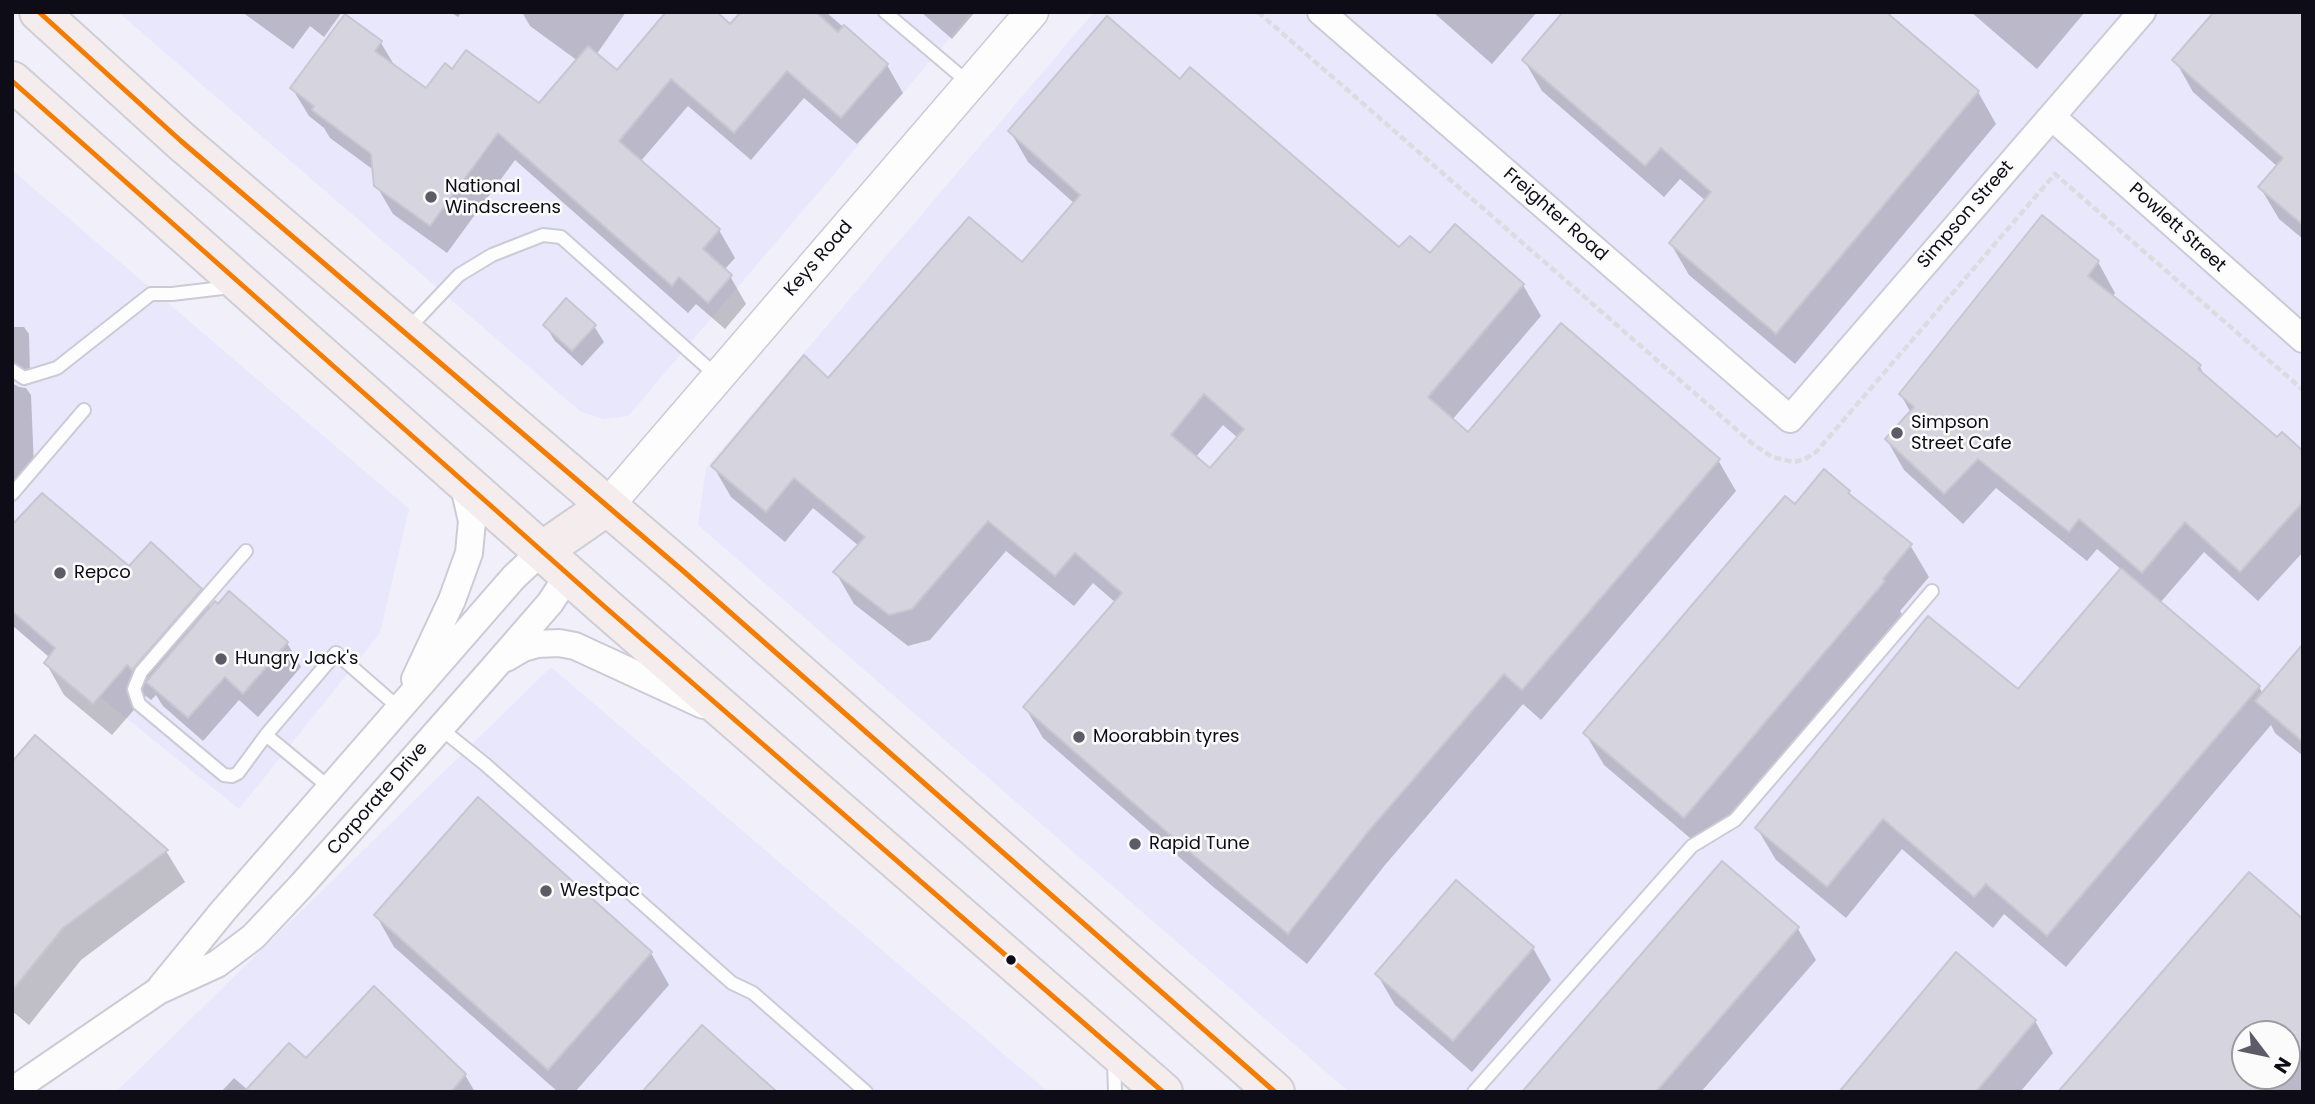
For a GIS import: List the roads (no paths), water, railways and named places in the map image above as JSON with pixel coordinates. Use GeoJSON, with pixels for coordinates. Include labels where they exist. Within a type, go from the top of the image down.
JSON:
{"type":"FeatureCollection","features":[{"type":"Feature","properties":{"kind":"highway"},"geometry":{"type":"LineString","coordinates":[[39,12],[181,141],[607,506],[1275,1092]]}},
{"type":"Feature","properties":{"kind":"highway"},"geometry":{"type":"LineString","coordinates":[[12,80],[555,562],[1163,1092]]}},
{"type":"Feature","properties":{"kind":"highway"},"geometry":{"type":"LineString","coordinates":[[555,562],[607,506]]}},
{"type":"Feature","properties":{"kind":"street","name":"Keys Road"},"geometry":{"type":"LineString","coordinates":[[607,506],[1032,12]]}},
{"type":"Feature","properties":{"kind":"street","name":"Freighter Road"},"geometry":{"type":"LineString","coordinates":[[1321,12],[1790,419]]}},
{"type":"Feature","properties":{"kind":"street","name":"Simpson Street"},"geometry":{"type":"LineString","coordinates":[[1790,419],[2142,12]]}},
{"type":"Feature","properties":{"kind":"street","name":"Powlett Street"},"geometry":{"type":"LineString","coordinates":[[2052,117],[2303,339]]}},
{"type":"Feature","properties":{"kind":"street"},"geometry":{"type":"LineString","coordinates":[[401,709],[452,600],[469,552],[472,521],[462,478]]}},
{"type":"Feature","properties":{"kind":"street","name":"Corporate Drive"},"geometry":{"type":"LineString","coordinates":[[15,1084],[158,991],[217,964],[244,945],[355,826],[550,603],[555,562],[514,577],[223,911],[158,991]]}},
{"type":"Feature","properties":{"kind":"street"},"geometry":{"type":"LineString","coordinates":[[490,672],[506,657],[523,648],[537,644],[565,644],[604,658],[739,722]]}},
{"type":"Feature","properties":{"kind":"street"},"geometry":{"type":"LineString","coordinates":[[326,793],[355,826]]}},
{"type":"Feature","properties":{"kind":"lane"},"geometry":{"type":"LineString","coordinates":[[886,12],[970,84]]}},
{"type":"Feature","properties":{"kind":"lane"},"geometry":{"type":"LineString","coordinates":[[404,333],[459,275],[492,255],[543,234],[561,237],[718,377]]}},
{"type":"Feature","properties":{"kind":"lane"},"geometry":{"type":"LineString","coordinates":[[12,370],[24,378],[57,368],[151,293],[172,294],[242,285]]}},
{"type":"Feature","properties":{"kind":"lane"},"geometry":{"type":"LineString","coordinates":[[12,494],[84,410]]}},
{"type":"Feature","properties":{"kind":"lane"},"geometry":{"type":"LineString","coordinates":[[246,551],[141,672],[134,689],[139,704],[224,775],[232,776],[238,773],[266,735],[336,653],[401,709]]}},
{"type":"Feature","properties":{"kind":"lane"},"geometry":{"type":"LineString","coordinates":[[1474,1092],[1692,846],[1735,820],[1932,591]]}},
{"type":"Feature","properties":{"kind":"lane"},"geometry":{"type":"LineString","coordinates":[[440,728],[486,765],[732,983],[754,993],[866,1092]]}},
{"type":"Feature","properties":{"kind":"lane"},"geometry":{"type":"LineString","coordinates":[[266,735],[326,793]]}},
{"type":"Feature","properties":{"kind":"lane"},"geometry":{"type":"LineString","coordinates":[[1109,1044],[1115,1066],[1115,1092]]}},
{"type":"Feature","properties":{"kind":"place","name":"National Windscreens"},"geometry":{"type":"Point","coordinates":[431,197]}},
{"type":"Feature","properties":{"kind":"place","name":"Simpson Street Cafe"},"geometry":{"type":"Point","coordinates":[1897,433]}},
{"type":"Feature","properties":{"kind":"place","name":"Repco"},"geometry":{"type":"Point","coordinates":[60,573]}},
{"type":"Feature","properties":{"kind":"place","name":"Hungry Jack's"},"geometry":{"type":"Point","coordinates":[221,659]}},
{"type":"Feature","properties":{"kind":"place","name":"Moorabbin tyres"},"geometry":{"type":"Point","coordinates":[1079,737]}},
{"type":"Feature","properties":{"kind":"place","name":"Rapid Tune"},"geometry":{"type":"Point","coordinates":[1135,844]}},
{"type":"Feature","properties":{"kind":"place","name":"Westpac"},"geometry":{"type":"Point","coordinates":[546,891]}}]}
